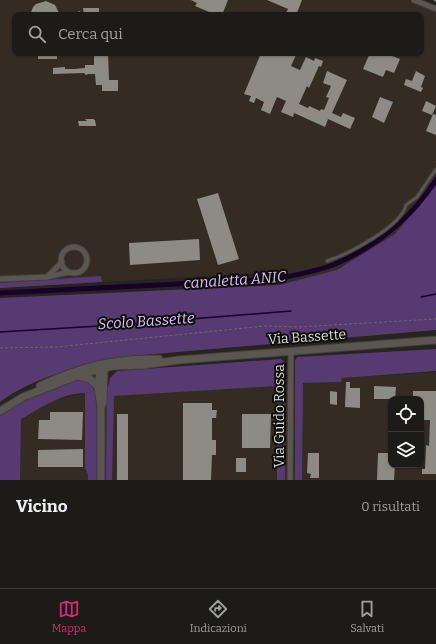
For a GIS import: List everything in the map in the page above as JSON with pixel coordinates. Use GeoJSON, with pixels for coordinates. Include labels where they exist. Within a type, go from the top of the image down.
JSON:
{"type":"FeatureCollection","features":[{"type":"Feature","properties":{"kind":"main road","name":"Via Bassette"},"geometry":{"type":"LineString","coordinates":[[0,411],[23,397],[79,376],[113,366],[128,366],[179,360],[436,340]]}},
{"type":"Feature","properties":{"kind":"main road","name":"Via Bassette"},"geometry":{"type":"LineString","coordinates":[[23,397],[29,391],[50,381],[105,362],[138,358],[179,360]]}},
{"type":"Feature","properties":{"kind":"main road","name":"Via Bassette"},"geometry":{"type":"LineString","coordinates":[[102,369],[105,365],[154,359]]}},
{"type":"Feature","properties":{"kind":"main road"},"geometry":{"type":"LineString","coordinates":[[101,386],[111,372],[128,366]]}},
{"type":"Feature","properties":{"kind":"main road","name":"Via Bassette"},"geometry":{"type":"LineString","coordinates":[[50,381],[56,382],[98,367],[102,369]]}},
{"type":"Feature","properties":{"kind":"main road"},"geometry":{"type":"LineString","coordinates":[[101,480],[102,369]]}},
{"type":"Feature","properties":{"kind":"main road"},"geometry":{"type":"LineString","coordinates":[[79,376],[90,379],[101,386]]}},
{"type":"Feature","properties":{"kind":"street"},"geometry":{"type":"LineString","coordinates":[[414,0],[436,9]]}},
{"type":"Feature","properties":{"kind":"street"},"geometry":{"type":"LineString","coordinates":[[0,279],[47,277],[68,272],[76,273],[84,269],[87,261],[85,253],[78,248],[69,249],[63,254],[62,262],[68,272]]}},
{"type":"Feature","properties":{"kind":"street"},"geometry":{"type":"LineString","coordinates":[[47,277],[62,262]]}},
{"type":"Feature","properties":{"kind":"street","name":"Via Guido Rossa"},"geometry":{"type":"LineString","coordinates":[[290,480],[291,352]]}},
{"type":"Feature","properties":{"kind":"lane"},"geometry":{"type":"LineString","coordinates":[[327,261],[342,256],[373,238],[396,221],[405,211],[406,205],[417,197],[436,168]]}},
{"type":"Feature","properties":{"kind":"path"},"geometry":{"type":"LineString","coordinates":[[0,348],[56,347],[265,326],[298,327],[436,319]]}},
{"type":"Feature","properties":{"kind":"shaded area"},"geometry":{"type":"Polygon","coordinates":[[[0,0],[408,0],[436,12],[436,330],[275,344],[260,273],[0,288],[0,0]]]}},
{"type":"Feature","properties":{"kind":"shaded area"},"geometry":{"type":"Polygon","coordinates":[[[436,185],[436,330],[131,356],[98,362],[62,372],[29,385],[0,402],[0,298],[279,285],[337,270],[395,234],[436,185]]]}},
{"type":"Feature","properties":{"kind":"shaded area"},"geometry":{"type":"Polygon","coordinates":[[[101,276],[102,282],[0,288],[0,283],[101,276]]]}},
{"type":"Feature","properties":{"kind":"shaded area"},"geometry":{"type":"Polygon","coordinates":[[[436,349],[436,371],[342,378],[341,382],[303,383],[302,480],[295,480],[295,361],[297,357],[436,349]]]}},
{"type":"Feature","properties":{"kind":"shaded area"},"geometry":{"type":"Polygon","coordinates":[[[281,359],[285,362],[285,480],[277,480],[277,386],[114,396],[112,480],[106,480],[107,391],[110,378],[117,371],[281,359]]]}},
{"type":"Feature","properties":{"kind":"shaded area"},"geometry":{"type":"Polygon","coordinates":[[[436,372],[436,480],[20,480],[21,419],[54,400],[86,393],[113,396],[305,383],[341,382],[341,378],[436,372]]]}},
{"type":"Feature","properties":{"kind":"shaded area"},"geometry":{"type":"Polygon","coordinates":[[[81,379],[92,384],[95,390],[98,429],[97,480],[88,480],[88,474],[85,468],[85,393],[60,398],[21,419],[20,480],[0,480],[0,416],[28,398],[49,388],[81,379]]]}},
{"type":"Feature","properties":{"kind":"building"},"geometry":{"type":"Polygon","coordinates":[[[191,0],[228,0],[223,12],[209,12],[195,6],[197,3],[191,0]]]}},
{"type":"Feature","properties":{"kind":"building"},"geometry":{"type":"Polygon","coordinates":[[[267,0],[302,0],[297,12],[286,12],[288,9],[267,0]]]}},
{"type":"Feature","properties":{"kind":"building"},"geometry":{"type":"Polygon","coordinates":[[[46,1],[55,5],[58,12],[31,12],[36,4],[46,1]]]}},
{"type":"Feature","properties":{"kind":"building"},"geometry":{"type":"Polygon","coordinates":[[[83,8],[99,8],[99,12],[84,12],[83,8]]]}},
{"type":"Feature","properties":{"kind":"building"},"geometry":{"type":"Polygon","coordinates":[[[38,56],[57,56],[57,59],[38,59],[38,56]]]}},
{"type":"Feature","properties":{"kind":"building"},"geometry":{"type":"Polygon","coordinates":[[[94,56],[108,56],[109,80],[118,80],[118,91],[102,91],[102,85],[96,85],[95,74],[53,74],[53,68],[65,67],[65,69],[74,69],[85,68],[85,65],[94,65],[94,56]]]}},
{"type":"Feature","properties":{"kind":"building"},"geometry":{"type":"Polygon","coordinates":[[[260,56],[296,56],[291,66],[300,70],[306,57],[314,61],[315,58],[323,61],[321,67],[319,66],[309,88],[307,86],[299,104],[308,108],[309,106],[320,111],[321,109],[324,110],[329,98],[326,97],[331,86],[323,83],[327,71],[347,80],[332,113],[341,117],[343,113],[355,118],[350,129],[328,119],[325,127],[294,113],[293,117],[281,112],[286,101],[277,97],[270,114],[261,110],[264,102],[256,98],[254,103],[249,101],[251,96],[244,94],[260,56]]]}},
{"type":"Feature","properties":{"kind":"building"},"geometry":{"type":"Polygon","coordinates":[[[369,56],[392,56],[400,59],[394,73],[386,70],[383,77],[363,69],[369,56]]]}},
{"type":"Feature","properties":{"kind":"building"},"geometry":{"type":"Polygon","coordinates":[[[416,71],[425,76],[421,87],[423,88],[421,92],[404,85],[406,79],[412,81],[416,71]]]}},
{"type":"Feature","properties":{"kind":"building"},"geometry":{"type":"Polygon","coordinates":[[[380,97],[393,102],[384,123],[372,117],[380,97]]]}},
{"type":"Feature","properties":{"kind":"building"},"geometry":{"type":"Polygon","coordinates":[[[426,101],[436,106],[432,115],[422,111],[426,101]]]}},
{"type":"Feature","properties":{"kind":"building"},"geometry":{"type":"Polygon","coordinates":[[[433,114],[436,115],[436,135],[426,131],[433,114]]]}},
{"type":"Feature","properties":{"kind":"building"},"geometry":{"type":"Polygon","coordinates":[[[85,119],[94,119],[96,126],[79,126],[78,121],[87,121],[85,119]]]}},
{"type":"Feature","properties":{"kind":"building"},"geometry":{"type":"Polygon","coordinates":[[[218,193],[239,259],[218,265],[197,199],[218,193]]]}},
{"type":"Feature","properties":{"kind":"building"},"geometry":{"type":"Polygon","coordinates":[[[199,239],[200,260],[130,265],[129,243],[199,239]]]}},
{"type":"Feature","properties":{"kind":"building"},"geometry":{"type":"Polygon","coordinates":[[[346,382],[350,382],[350,388],[360,388],[360,408],[345,407],[346,382]]]}},
{"type":"Feature","properties":{"kind":"building"},"geometry":{"type":"Polygon","coordinates":[[[374,386],[396,387],[395,396],[388,396],[388,399],[374,399],[374,386]]]}},
{"type":"Feature","properties":{"kind":"building"},"geometry":{"type":"Polygon","coordinates":[[[330,391],[337,392],[337,405],[330,404],[330,391]]]}},
{"type":"Feature","properties":{"kind":"building"},"geometry":{"type":"Polygon","coordinates":[[[413,391],[436,391],[436,474],[422,474],[422,469],[425,469],[426,445],[429,446],[430,420],[424,420],[424,396],[413,396],[413,391]]]}},
{"type":"Feature","properties":{"kind":"building"},"geometry":{"type":"Polygon","coordinates":[[[183,403],[212,403],[212,410],[217,410],[216,418],[212,418],[212,440],[216,440],[216,455],[212,455],[211,480],[183,480],[183,403]]]}},
{"type":"Feature","properties":{"kind":"building"},"geometry":{"type":"Polygon","coordinates":[[[50,412],[83,412],[82,440],[38,439],[39,420],[50,420],[50,412]]]}},
{"type":"Feature","properties":{"kind":"building"},"geometry":{"type":"Polygon","coordinates":[[[117,414],[128,414],[128,480],[117,480],[117,414]]]}},
{"type":"Feature","properties":{"kind":"building"},"geometry":{"type":"Polygon","coordinates":[[[242,414],[271,414],[270,448],[242,448],[242,414]]]}},
{"type":"Feature","properties":{"kind":"building"},"geometry":{"type":"Polygon","coordinates":[[[83,449],[83,467],[38,467],[38,450],[83,449]]]}},
{"type":"Feature","properties":{"kind":"building"},"geometry":{"type":"Polygon","coordinates":[[[308,453],[319,453],[319,478],[310,478],[311,474],[307,473],[308,453]]]}},
{"type":"Feature","properties":{"kind":"building"},"geometry":{"type":"Polygon","coordinates":[[[378,453],[388,453],[388,468],[395,468],[394,480],[377,480],[378,453]]]}},
{"type":"Feature","properties":{"kind":"building"},"geometry":{"type":"Polygon","coordinates":[[[236,458],[246,458],[246,472],[236,472],[236,458]]]}},
{"type":"Feature","properties":{"kind":"waterway","name":"canaletta ANIC"},"geometry":{"type":"LineString","coordinates":[[0,293],[276,279],[312,271],[333,265],[348,258],[363,250],[391,230],[415,207],[436,180]]}},
{"type":"Feature","properties":{"kind":"waterway","name":"Scolo Bassette"},"geometry":{"type":"LineString","coordinates":[[421,297],[436,294]]}},
{"type":"Feature","properties":{"kind":"waterway","name":"Scolo Bassette"},"geometry":{"type":"LineString","coordinates":[[0,332],[116,325],[291,311]]}}]}
